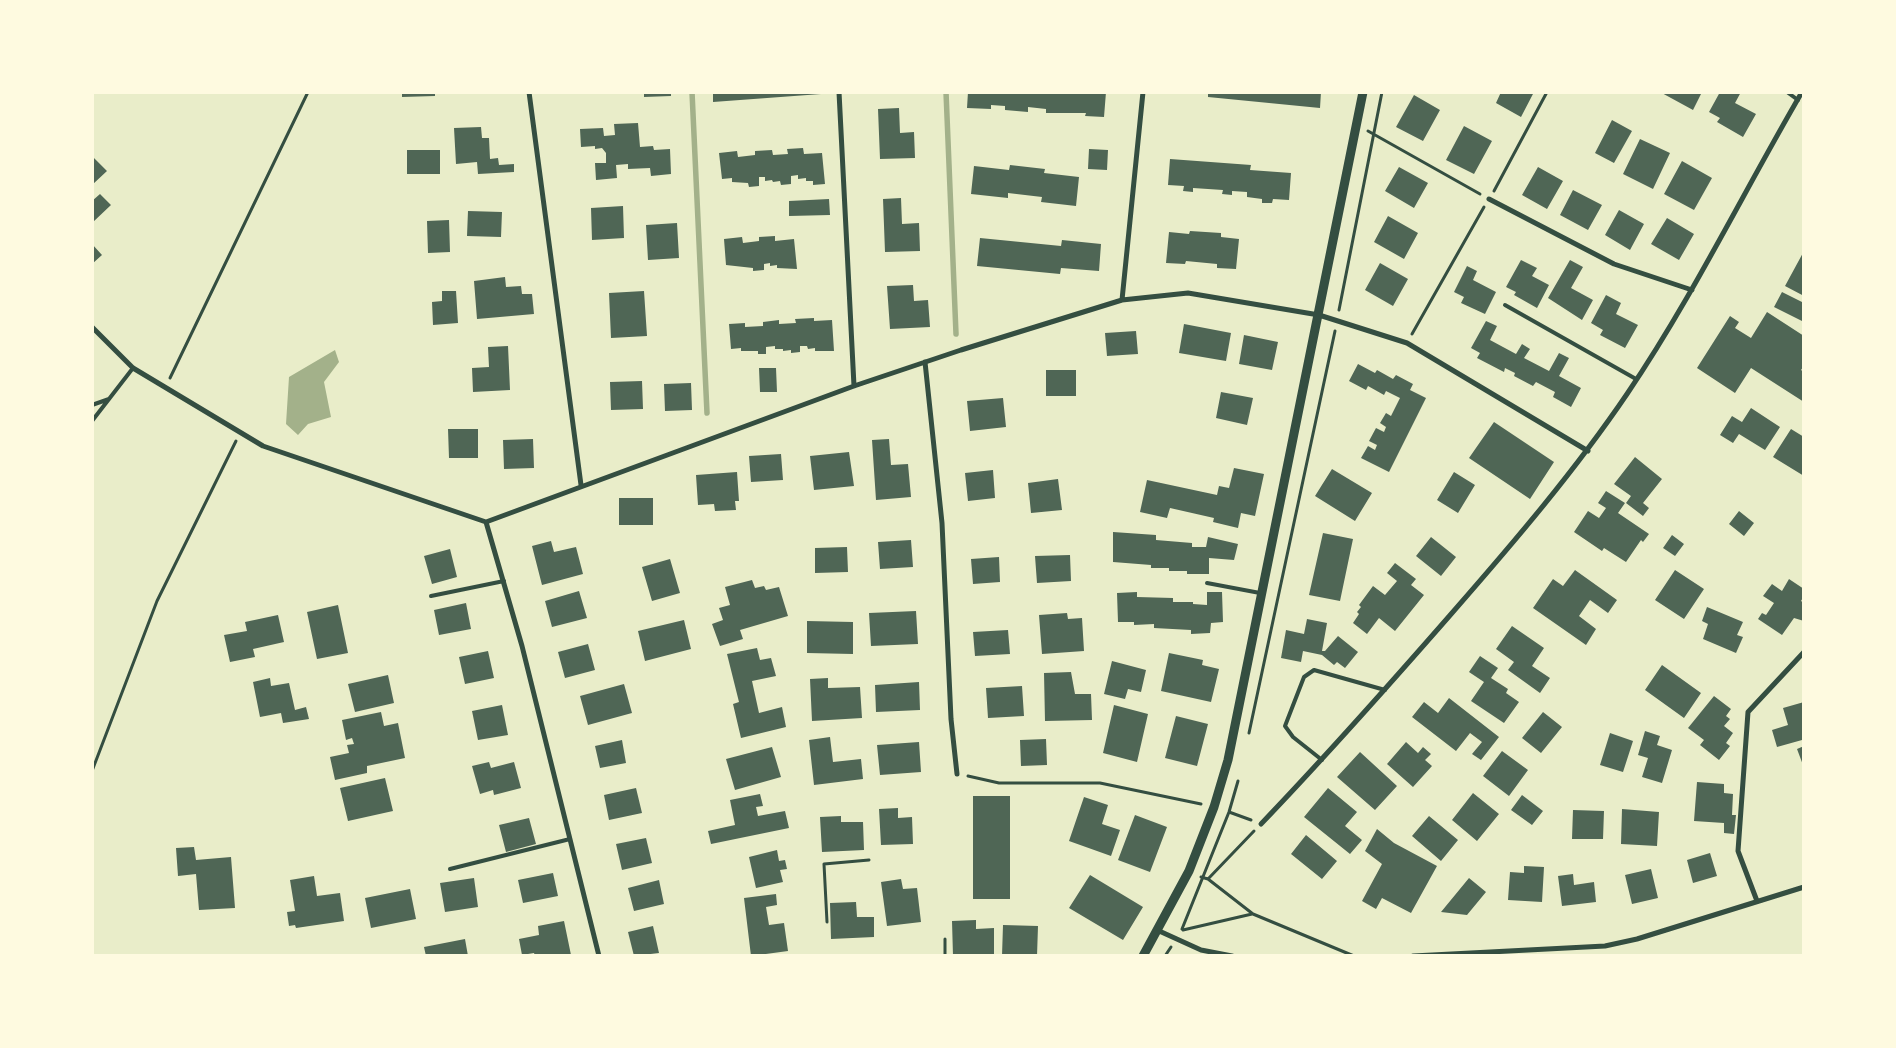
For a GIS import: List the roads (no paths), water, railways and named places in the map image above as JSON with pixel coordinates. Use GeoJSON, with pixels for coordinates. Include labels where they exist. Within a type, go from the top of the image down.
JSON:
{"type":"FeatureCollection","features":[{"type":"Feature","properties":{"kind":"street"},"geometry":{"type":"LineString","coordinates":[[530,92],[581,485]]}},
{"type":"Feature","properties":{"kind":"street"},"geometry":{"type":"LineString","coordinates":[[839,92],[854,386]]}},
{"type":"Feature","properties":{"kind":"street"},"geometry":{"type":"LineString","coordinates":[[1122,300],[1143,92]]}},
{"type":"Feature","properties":{"kind":"street"},"geometry":{"type":"LineString","coordinates":[[1143,956],[1189,871],[1214,807],[1228,760],[1363,92]]}},
{"type":"Feature","properties":{"kind":"street"},"geometry":{"type":"LineString","coordinates":[[1261,824],[1385,690],[1532,521],[1588,451],[1636,380],[1692,290],[1802,92]]}},
{"type":"Feature","properties":{"kind":"street"},"geometry":{"type":"LineString","coordinates":[[1489,199],[1614,264],[1692,290]]}},
{"type":"Feature","properties":{"kind":"street"},"geometry":{"type":"LineString","coordinates":[[92,327],[133,368],[263,446],[486,522],[581,485],[925,362],[1122,300],[1188,294],[1337,319],[1407,343],[1588,451]]}},
{"type":"Feature","properties":{"kind":"street"},"geometry":{"type":"LineString","coordinates":[[925,362],[942,523],[951,719],[958,774]]}},
{"type":"Feature","properties":{"kind":"street"},"geometry":{"type":"LineString","coordinates":[[486,522],[504,581],[599,956]]}},
{"type":"Feature","properties":{"kind":"street"},"geometry":{"type":"LineString","coordinates":[[1757,901],[1738,850],[1748,712],[1804,652]]}},
{"type":"Feature","properties":{"kind":"street"},"geometry":{"type":"LineString","coordinates":[[1413,956],[1605,946],[1637,939],[1804,886]]}},
{"type":"Feature","properties":{"kind":"street"},"geometry":{"type":"LineString","coordinates":[[1157,930],[1175,940],[1201,950],[1232,956]]}},
{"type":"Feature","properties":{"kind":"lane"},"geometry":{"type":"LineString","coordinates":[[1787,92],[1798,100]]}},
{"type":"Feature","properties":{"kind":"lane"},"geometry":{"type":"LineString","coordinates":[[1505,305],[1636,380]]}},
{"type":"Feature","properties":{"kind":"lane"},"geometry":{"type":"LineString","coordinates":[[92,421],[133,368]]}},
{"type":"Feature","properties":{"kind":"lane"},"geometry":{"type":"LineString","coordinates":[[92,405],[109,400]]}},
{"type":"Feature","properties":{"kind":"lane"},"geometry":{"type":"LineString","coordinates":[[431,596],[504,581]]}},
{"type":"Feature","properties":{"kind":"lane"},"geometry":{"type":"LineString","coordinates":[[1207,583],[1263,593]]}},
{"type":"Feature","properties":{"kind":"lane"},"geometry":{"type":"LineString","coordinates":[[1322,760],[1293,737],[1285,726],[1304,677],[1314,670],[1385,690]]}},
{"type":"Feature","properties":{"kind":"lane"},"geometry":{"type":"LineString","coordinates":[[450,869],[570,839]]}},
{"type":"Feature","properties":{"kind":"waterway"},"geometry":{"type":"LineString","coordinates":[[692,92],[707,413]]}},
{"type":"Feature","properties":{"kind":"waterway"},"geometry":{"type":"LineString","coordinates":[[946,92],[956,334]]}}]}
